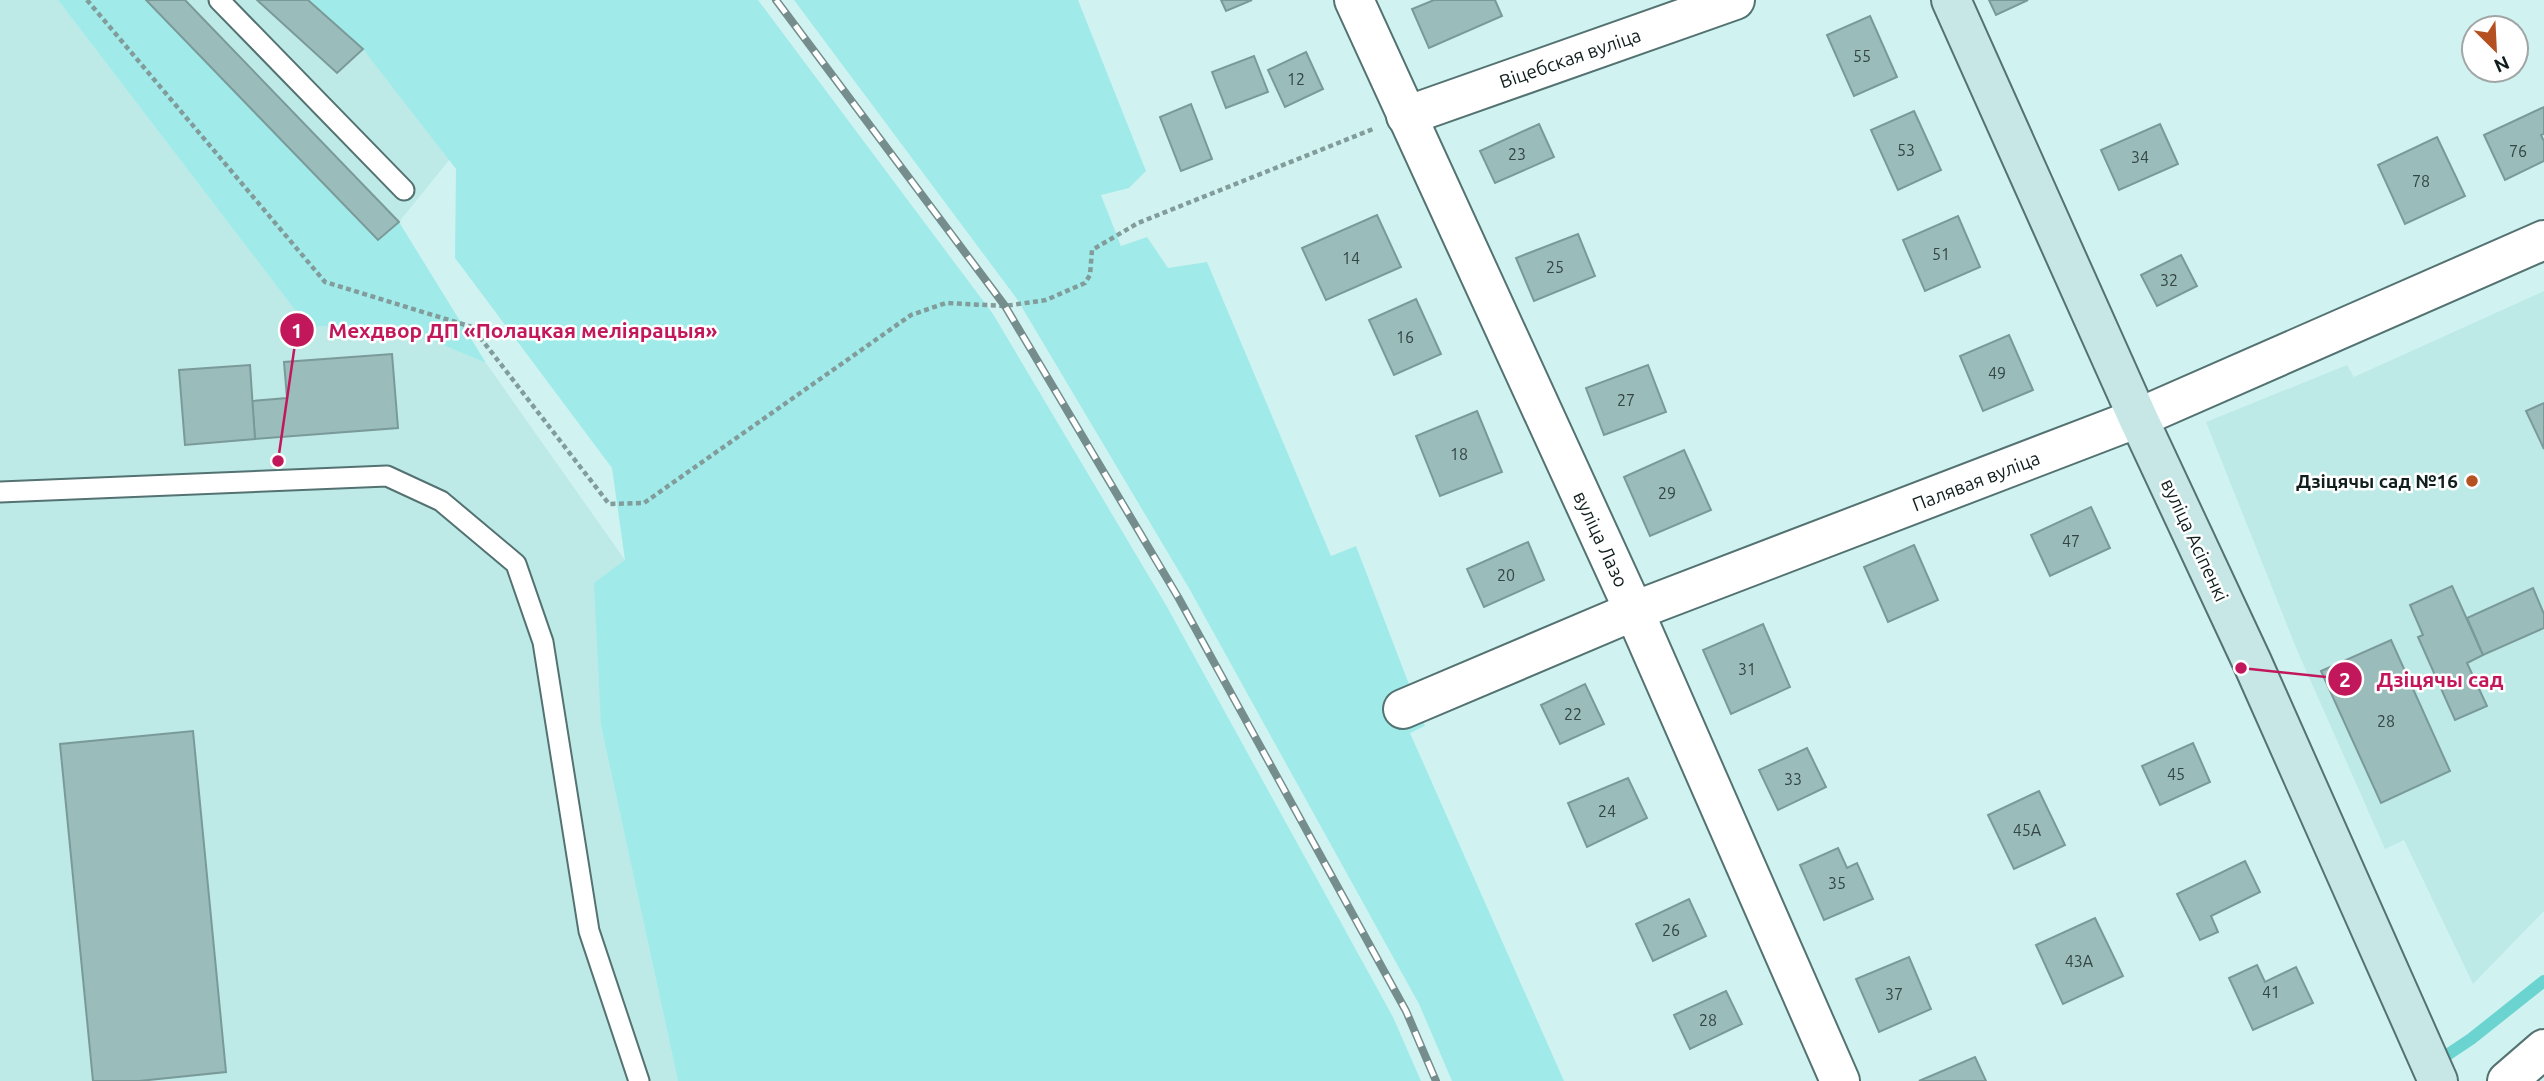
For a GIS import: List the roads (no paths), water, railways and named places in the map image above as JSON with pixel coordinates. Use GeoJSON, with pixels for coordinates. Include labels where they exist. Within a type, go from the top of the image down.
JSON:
{"type":"FeatureCollection","features":[{"type":"Feature","properties":{"kind":"street","name":"вуліца Лазо"},"geometry":{"type":"LineString","coordinates":[[1354,0],[1634,611],[1840,1081]]}},
{"type":"Feature","properties":{"kind":"street","name":"Віцебская вуліца"},"geometry":{"type":"LineString","coordinates":[[1406,116],[1735,0]]}},
{"type":"Feature","properties":{"kind":"street","name":"вуліца Асіпенкі"},"geometry":{"type":"LineString","coordinates":[[1951,0],[2138,418],[2252,662],[2438,1081]]}},
{"type":"Feature","properties":{"kind":"street","name":"Палявая вуліца"},"geometry":{"type":"LineString","coordinates":[[1403,709],[1634,611],[2138,418],[2544,240]]}},
{"type":"Feature","properties":{"kind":"street"},"geometry":{"type":"LineString","coordinates":[[2507,1081],[2544,1049]]}},
{"type":"Feature","properties":{"kind":"lane"},"geometry":{"type":"LineString","coordinates":[[219,0],[404,190]]}},
{"type":"Feature","properties":{"kind":"lane"},"geometry":{"type":"LineString","coordinates":[[0,492],[387,476],[441,501],[516,564],[543,642],[589,932],[639,1081]]}},
{"type":"Feature","properties":{"kind":"waterway"},"geometry":{"type":"LineString","coordinates":[[2438,1061],[2471,1039],[2544,981]]}},
{"type":"Feature","properties":{"kind":"railway"},"geometry":{"type":"LineString","coordinates":[[776,0],[1005,306],[1178,597],[1406,1011],[1436,1081]]}},
{"type":"Feature","properties":{"kind":"place","name":"Мехдвор ДП «Полацкая меліярацыя»"},"geometry":{"type":"Point","coordinates":[278,461]}},
{"type":"Feature","properties":{"kind":"place","name":"Дзіцячы сад №16"},"geometry":{"type":"Point","coordinates":[2472,481]}},
{"type":"Feature","properties":{"kind":"place","name":"Дзіцячы сад"},"geometry":{"type":"Point","coordinates":[2241,668]}}]}
